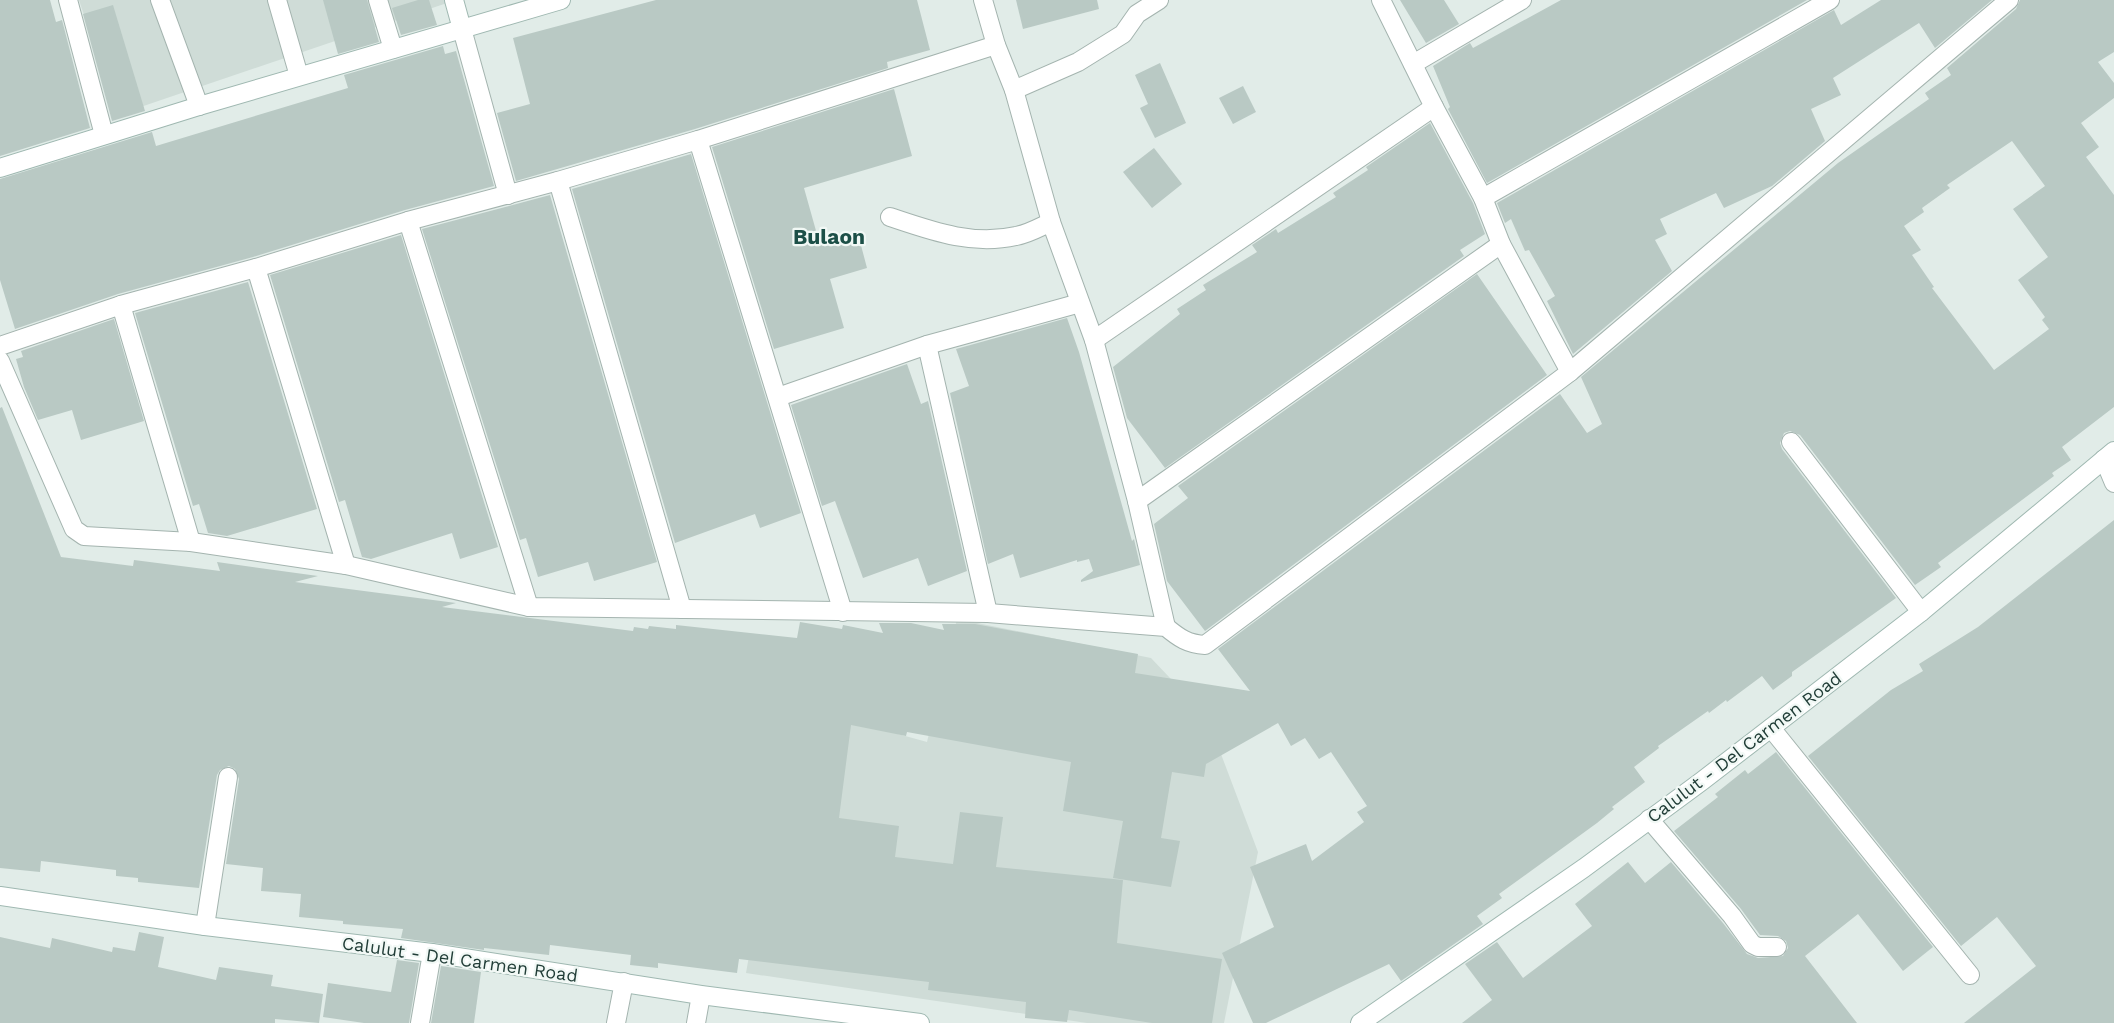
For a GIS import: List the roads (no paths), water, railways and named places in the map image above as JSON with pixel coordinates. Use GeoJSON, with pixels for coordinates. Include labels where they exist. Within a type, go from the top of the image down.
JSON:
{"type":"FeatureCollection","features":[{"type":"Feature","properties":{"kind":"street"},"geometry":{"type":"LineString","coordinates":[[68,0],[104,135]]}},
{"type":"Feature","properties":{"kind":"street"},"geometry":{"type":"LineString","coordinates":[[160,0],[199,106]]}},
{"type":"Feature","properties":{"kind":"street"},"geometry":{"type":"LineString","coordinates":[[277,0],[299,76]]}},
{"type":"Feature","properties":{"kind":"street"},"geometry":{"type":"LineString","coordinates":[[378,0],[393,49]]}},
{"type":"Feature","properties":{"kind":"street"},"geometry":{"type":"LineString","coordinates":[[454,0],[508,195]]}},
{"type":"Feature","properties":{"kind":"street"},"geometry":{"type":"LineString","coordinates":[[0,168],[299,76],[561,0]]}},
{"type":"Feature","properties":{"kind":"street"},"geometry":{"type":"LineString","coordinates":[[983,0],[996,45],[1014,90],[1051,222],[1094,340],[1137,501],[1166,627]]}},
{"type":"Feature","properties":{"kind":"street"},"geometry":{"type":"LineString","coordinates":[[1014,90],[1078,62],[1123,34],[1137,15],[1159,0]]}},
{"type":"Feature","properties":{"kind":"street"},"geometry":{"type":"LineString","coordinates":[[1381,0],[1434,107],[1483,198],[1500,244],[1570,372]]}},
{"type":"Feature","properties":{"kind":"street"},"geometry":{"type":"LineString","coordinates":[[1413,64],[1522,0]]}},
{"type":"Feature","properties":{"kind":"street"},"geometry":{"type":"LineString","coordinates":[[1483,198],[1830,0]]}},
{"type":"Feature","properties":{"kind":"street"},"geometry":{"type":"LineString","coordinates":[[0,361],[74,529],[84,536],[191,542],[346,565],[529,607],[988,613],[1166,627],[1180,639],[1192,644],[1205,645],[1570,372],[2009,0]]}},
{"type":"Feature","properties":{"kind":"street"},"geometry":{"type":"LineString","coordinates":[[0,346],[121,305],[256,268],[408,221],[558,182],[698,140],[996,45]]}},
{"type":"Feature","properties":{"kind":"street"},"geometry":{"type":"LineString","coordinates":[[1094,340],[1434,107]]}},
{"type":"Feature","properties":{"kind":"street"},"geometry":{"type":"LineString","coordinates":[[698,140],[843,612]]}},
{"type":"Feature","properties":{"kind":"street"},"geometry":{"type":"LineString","coordinates":[[558,182],[682,609]]}},
{"type":"Feature","properties":{"kind":"street"},"geometry":{"type":"LineString","coordinates":[[890,218],[952,237],[978,240],[1017,236],[1051,222]]}},
{"type":"Feature","properties":{"kind":"street"},"geometry":{"type":"LineString","coordinates":[[408,221],[529,607]]}},
{"type":"Feature","properties":{"kind":"street"},"geometry":{"type":"LineString","coordinates":[[1137,501],[1500,244]]}},
{"type":"Feature","properties":{"kind":"street"},"geometry":{"type":"LineString","coordinates":[[256,268],[346,565]]}},
{"type":"Feature","properties":{"kind":"street"},"geometry":{"type":"LineString","coordinates":[[778,397],[927,345],[1080,303]]}},
{"type":"Feature","properties":{"kind":"street"},"geometry":{"type":"LineString","coordinates":[[121,305],[191,542]]}},
{"type":"Feature","properties":{"kind":"street"},"geometry":{"type":"LineString","coordinates":[[927,345],[988,613]]}},
{"type":"Feature","properties":{"kind":"street"},"geometry":{"type":"LineString","coordinates":[[1791,442],[1921,612]]}},
{"type":"Feature","properties":{"kind":"street"},"geometry":{"type":"LineString","coordinates":[[2109,455],[2114,483]]}},
{"type":"Feature","properties":{"kind":"street","name":"Calulut - Del Carmen Road"},"geometry":{"type":"LineString","coordinates":[[1360,1023],[1584,868],[1771,728],[1921,612],[2109,455]]}},
{"type":"Feature","properties":{"kind":"street"},"geometry":{"type":"LineString","coordinates":[[1771,728],[1970,975]]}},
{"type":"Feature","properties":{"kind":"street"},"geometry":{"type":"LineString","coordinates":[[205,926],[228,777]]}},
{"type":"Feature","properties":{"kind":"street"},"geometry":{"type":"LineString","coordinates":[[1649,819],[1732,916],[1752,944],[1758,947],[1777,947]]}},
{"type":"Feature","properties":{"kind":"street","name":"Calulut - Del Carmen Road"},"geometry":{"type":"LineString","coordinates":[[0,896],[205,926],[432,952],[841,1018],[920,1023]]}},
{"type":"Feature","properties":{"kind":"street"},"geometry":{"type":"LineString","coordinates":[[420,1023],[432,952]]}},
{"type":"Feature","properties":{"kind":"street"},"geometry":{"type":"LineString","coordinates":[[616,1023],[624,982]]}},
{"type":"Feature","properties":{"kind":"street"},"geometry":{"type":"LineString","coordinates":[[696,1023],[701,994]]}},
{"type":"Feature","properties":{"kind":"district","name":"Bulaon"},"geometry":{"type":"Point","coordinates":[829,236]}}]}
